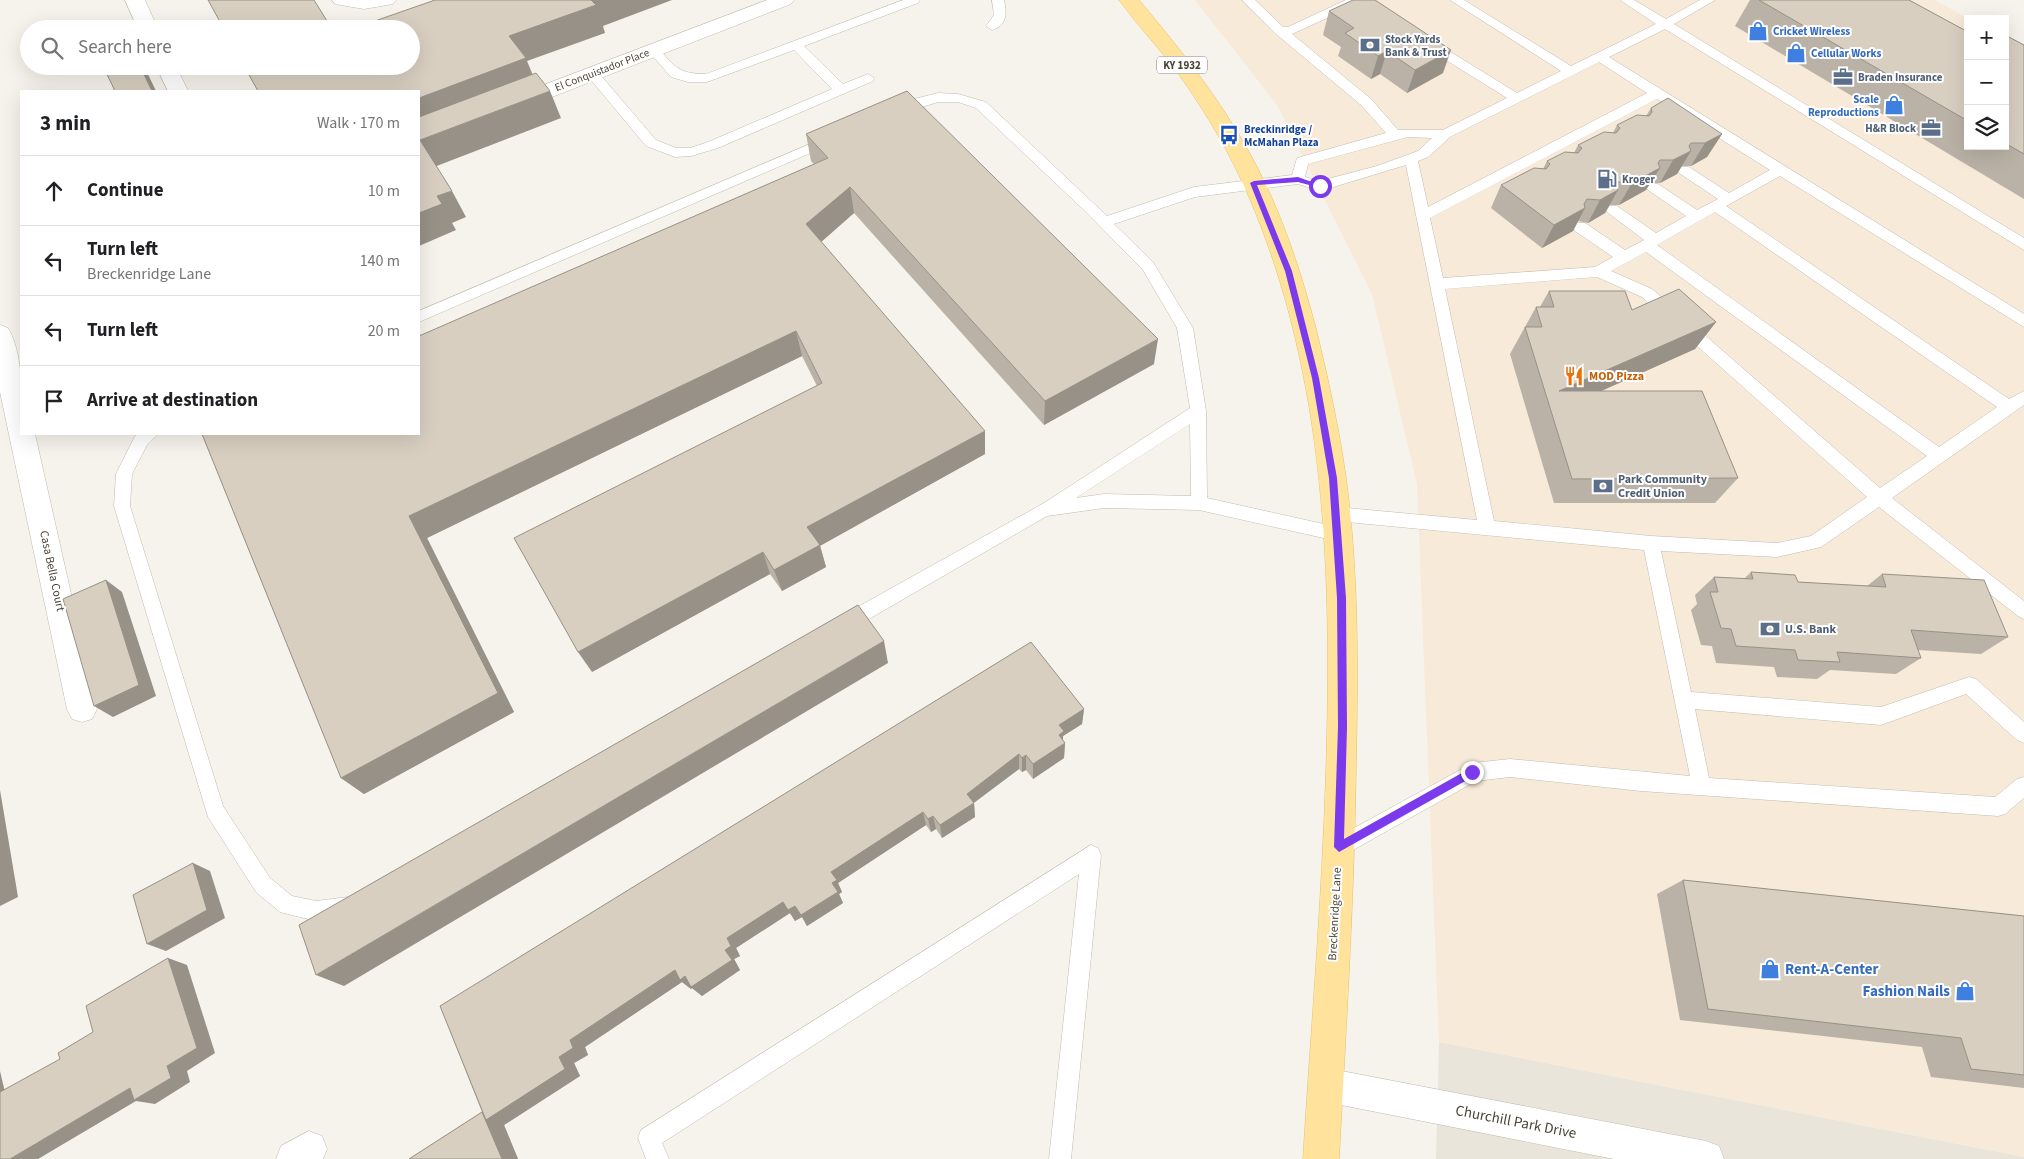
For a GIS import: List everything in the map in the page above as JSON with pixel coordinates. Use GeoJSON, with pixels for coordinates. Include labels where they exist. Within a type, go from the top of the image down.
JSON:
{"type":"FeatureCollection","features":[{"type":"Feature","properties":{"kind":"main road","name":"Breckenridge Lane"},"geometry":{"type":"LineString","coordinates":[[1129,0],[1187,71],[1229,134],[1254,183],[1289,271],[1316,378],[1333,478],[1342,608],[1342,727],[1339,847],[1321,1159]]}},
{"type":"Feature","properties":{"kind":"street"},"geometry":{"type":"LineString","coordinates":[[135,0],[144,20]]}},
{"type":"Feature","properties":{"kind":"street"},"geometry":{"type":"LineString","coordinates":[[342,0],[356,4],[378,3],[386,0]]}},
{"type":"Feature","properties":{"kind":"street","name":"El Conquistador Place"},"geometry":{"type":"LineString","coordinates":[[492,112],[784,0]]}},
{"type":"Feature","properties":{"kind":"street"},"geometry":{"type":"LineString","coordinates":[[170,75],[178,90]]}},
{"type":"Feature","properties":{"kind":"street","name":"Casa Bella Court"},"geometry":{"type":"LineString","coordinates":[[0,334],[20,428]]}},
{"type":"Feature","properties":{"kind":"street","name":"Casa Bella Court"},"geometry":{"type":"LineString","coordinates":[[21,435],[82,709]]}},
{"type":"Feature","properties":{"kind":"street","name":"Churchill Park Drive"},"geometry":{"type":"LineString","coordinates":[[1326,1085],[1706,1159]]}},
{"type":"Feature","properties":{"kind":"lane"},"geometry":{"type":"LineString","coordinates":[[654,50],[672,73],[684,78],[707,78],[914,0]]}},
{"type":"Feature","properties":{"kind":"lane"},"geometry":{"type":"LineString","coordinates":[[992,26],[998,22],[1002,15],[998,0]]}},
{"type":"Feature","properties":{"kind":"lane"},"geometry":{"type":"LineString","coordinates":[[1248,0],[1280,31],[1366,102],[1395,135]]}},
{"type":"Feature","properties":{"kind":"lane"},"geometry":{"type":"LineString","coordinates":[[1456,0],[1569,71]]}},
{"type":"Feature","properties":{"kind":"lane"},"geometry":{"type":"LineString","coordinates":[[1626,0],[2024,245]]}},
{"type":"Feature","properties":{"kind":"lane"},"geometry":{"type":"LineString","coordinates":[[1104,222],[1194,192],[1254,183],[1298,180],[1320,186],[1382,169],[1423,154],[1445,134],[1666,24],[1709,0]]}},
{"type":"Feature","properties":{"kind":"lane"},"geometry":{"type":"LineString","coordinates":[[1280,31],[1290,31],[1361,1]]}},
{"type":"Feature","properties":{"kind":"lane"},"geometry":{"type":"LineString","coordinates":[[1416,35],[1516,98]]}},
{"type":"Feature","properties":{"kind":"lane"},"geometry":{"type":"LineString","coordinates":[[796,45],[841,90]]}},
{"type":"Feature","properties":{"kind":"lane"},"geometry":{"type":"LineString","coordinates":[[1599,58],[2024,321]]}},
{"type":"Feature","properties":{"kind":"lane"},"geometry":{"type":"LineString","coordinates":[[592,74],[651,143],[675,153],[691,152],[713,144],[868,78]]}},
{"type":"Feature","properties":{"kind":"lane"},"geometry":{"type":"LineString","coordinates":[[1423,216],[1657,94]]}},
{"type":"Feature","properties":{"kind":"lane"},"geometry":{"type":"LineString","coordinates":[[880,118],[938,96],[966,99],[981,105],[1148,266],[1185,328],[1198,411],[1199,503]]}},
{"type":"Feature","properties":{"kind":"lane"},"geometry":{"type":"LineString","coordinates":[[1608,120],[1624,129]]}},
{"type":"Feature","properties":{"kind":"lane"},"geometry":{"type":"LineString","coordinates":[[1298,180],[1302,161],[1395,135],[1408,133],[1445,134]]}},
{"type":"Feature","properties":{"kind":"lane"},"geometry":{"type":"LineString","coordinates":[[420,317],[844,134]]}},
{"type":"Feature","properties":{"kind":"lane"},"geometry":{"type":"LineString","coordinates":[[1579,136],[1592,146]]}},
{"type":"Feature","properties":{"kind":"lane"},"geometry":{"type":"LineString","coordinates":[[1539,155],[1554,166]]}},
{"type":"Feature","properties":{"kind":"lane"},"geometry":{"type":"LineString","coordinates":[[1411,158],[1488,528]]}},
{"type":"Feature","properties":{"kind":"lane"},"geometry":{"type":"LineString","coordinates":[[1684,170],[1722,203],[2009,407]]}},
{"type":"Feature","properties":{"kind":"lane"},"geometry":{"type":"LineString","coordinates":[[1437,284],[1598,272],[1780,170]]}},
{"type":"Feature","properties":{"kind":"lane"},"geometry":{"type":"LineString","coordinates":[[1507,172],[1522,182]]}},
{"type":"Feature","properties":{"kind":"lane"},"geometry":{"type":"LineString","coordinates":[[1652,187],[1697,216]]}},
{"type":"Feature","properties":{"kind":"lane"},"geometry":{"type":"LineString","coordinates":[[1612,209],[1651,242],[1939,456]]}},
{"type":"Feature","properties":{"kind":"lane"},"geometry":{"type":"LineString","coordinates":[[1580,227],[1624,257]]}},
{"type":"Feature","properties":{"kind":"lane"},"geometry":{"type":"LineString","coordinates":[[1598,272],[1647,293],[1879,498],[2024,611]]}},
{"type":"Feature","properties":{"kind":"lane"},"geometry":{"type":"LineString","coordinates":[[1044,510],[1104,501],[1199,503],[1336,524],[1488,528],[1651,543],[1777,550],[1815,542],[2024,396]]}},
{"type":"Feature","properties":{"kind":"lane"},"geometry":{"type":"LineString","coordinates":[[826,635],[1044,510],[1198,411]]}},
{"type":"Feature","properties":{"kind":"lane"},"geometry":{"type":"LineString","coordinates":[[149,435],[141,441],[124,474],[122,506],[215,810],[264,885],[287,905],[316,911],[351,906],[360,901]]}},
{"type":"Feature","properties":{"kind":"lane"},"geometry":{"type":"LineString","coordinates":[[1651,543],[1701,785]]}},
{"type":"Feature","properties":{"kind":"lane"},"geometry":{"type":"LineString","coordinates":[[1682,700],[1881,716],[1969,685],[2024,734]]}},
{"type":"Feature","properties":{"kind":"lane"},"geometry":{"type":"LineString","coordinates":[[1339,847],[1472,772],[1510,768],[1642,782],[1998,807],[2024,786]]}},
{"type":"Feature","properties":{"kind":"lane"},"geometry":{"type":"LineString","coordinates":[[658,1159],[649,1138],[1091,855],[1060,1159]]}},
{"type":"Feature","properties":{"kind":"shaded area"},"geometry":{"type":"Polygon","coordinates":[[[1195,0],[1934,0],[1964,16],[1964,150],[2009,150],[2009,125],[2024,47],[2024,1157],[1439,1042],[1417,484],[1372,294],[1277,105],[1195,0]]]}},
{"type":"Feature","properties":{"kind":"shaded area"},"geometry":{"type":"Polygon","coordinates":[[[1439,1042],[2024,1157],[2024,1159],[1436,1159],[1439,1042]]]}},
{"type":"Feature","properties":{"kind":"building"},"geometry":{"type":"Polygon","coordinates":[[[208,0],[314,0],[326,20],[219,20],[208,0]]]}},
{"type":"Feature","properties":{"kind":"building"},"geometry":{"type":"Polygon","coordinates":[[[435,0],[591,0],[596,5],[509,36],[526,58],[420,98],[420,90],[257,90],[249,75],[420,75],[420,20],[378,20],[435,0]]]}},
{"type":"Feature","properties":{"kind":"building"},"geometry":{"type":"Polygon","coordinates":[[[1353,0],[1375,0],[1451,50],[1415,70],[1387,51],[1378,56],[1345,33],[1354,28],[1329,11],[1353,0]]]}},
{"type":"Feature","properties":{"kind":"building"},"geometry":{"type":"Polygon","coordinates":[[[1759,0],[1909,0],[1964,30],[1964,119],[1759,0]]]}},
{"type":"Feature","properties":{"kind":"building"},"geometry":{"type":"Polygon","coordinates":[[[2009,37],[2024,45],[2024,154],[2009,145],[2009,37]]]}},
{"type":"Feature","properties":{"kind":"building"},"geometry":{"type":"Polygon","coordinates":[[[536,73],[550,91],[420,140],[420,117],[536,73]]]}},
{"type":"Feature","properties":{"kind":"building"},"geometry":{"type":"Polygon","coordinates":[[[107,75],[144,75],[152,90],[115,90],[107,75]]]}},
{"type":"Feature","properties":{"kind":"building"},"geometry":{"type":"Polygon","coordinates":[[[907,91],[1158,339],[1045,401],[850,187],[806,224],[985,431],[807,527],[820,545],[774,570],[763,552],[578,652],[514,538],[822,383],[796,331],[409,516],[498,693],[341,778],[202,435],[420,435],[420,336],[828,158],[806,134],[907,91]]]}},
{"type":"Feature","properties":{"kind":"building","name":"Kroger"},"geometry":{"type":"Polygon","coordinates":[[[1668,98],[1722,134],[1705,143],[1691,143],[1689,146],[1691,151],[1673,160],[1660,160],[1658,163],[1660,168],[1632,183],[1618,182],[1616,185],[1618,190],[1600,200],[1587,199],[1584,204],[1585,208],[1554,225],[1501,185],[1534,168],[1546,169],[1550,164],[1547,161],[1565,152],[1578,153],[1582,148],[1578,145],[1604,132],[1616,133],[1620,128],[1617,125],[1637,115],[1649,116],[1652,112],[1651,108],[1668,98]]]}},
{"type":"Feature","properties":{"kind":"building"},"geometry":{"type":"Polygon","coordinates":[[[420,140],[452,191],[437,196],[442,204],[420,213],[420,140]]]}},
{"type":"Feature","properties":{"kind":"building"},"geometry":{"type":"Polygon","coordinates":[[[1679,289],[1716,322],[1559,391],[1702,391],[1738,478],[1572,479],[1525,327],[1542,327],[1536,307],[1554,307],[1549,291],[1625,291],[1632,310],[1679,289]]]}},
{"type":"Feature","properties":{"kind":"building"},"geometry":{"type":"Polygon","coordinates":[[[1751,572],[1795,575],[1798,582],[1886,587],[1882,574],[1984,580],[2008,637],[1911,630],[1921,658],[1837,652],[1840,662],[1798,660],[1795,650],[1736,646],[1731,629],[1721,628],[1710,592],[1718,592],[1714,577],[1753,579],[1751,572]]]}},
{"type":"Feature","properties":{"kind":"building"},"geometry":{"type":"Polygon","coordinates":[[[106,580],[139,685],[94,706],[63,599],[106,580]]]}},
{"type":"Feature","properties":{"kind":"building"},"geometry":{"type":"Polygon","coordinates":[[[858,605],[884,641],[316,975],[299,925],[858,605]]]}},
{"type":"Feature","properties":{"kind":"building"},"geometry":{"type":"Polygon","coordinates":[[[1031,642],[1084,709],[1059,725],[1064,731],[1059,735],[1065,743],[1033,764],[1026,755],[1022,758],[1019,754],[967,794],[974,803],[940,825],[933,816],[928,819],[923,812],[831,872],[837,880],[832,883],[838,892],[801,915],[795,906],[788,910],[783,902],[727,938],[731,946],[725,950],[732,960],[691,987],[685,976],[680,980],[675,970],[570,1040],[573,1048],[559,1057],[565,1069],[486,1120],[440,1006],[1031,642]]]}},
{"type":"Feature","properties":{"kind":"building"},"geometry":{"type":"Polygon","coordinates":[[[193,863],[207,910],[147,944],[133,895],[193,863]]]}},
{"type":"Feature","properties":{"kind":"building"},"geometry":{"type":"Polygon","coordinates":[[[1683,880],[2024,916],[2024,1075],[1971,1069],[1961,1038],[1708,1009],[1683,880]]]}},
{"type":"Feature","properties":{"kind":"building"},"geometry":{"type":"Polygon","coordinates":[[[168,958],[197,1048],[167,1066],[171,1078],[134,1100],[130,1088],[10,1159],[0,1159],[0,1092],[60,1059],[58,1053],[93,1032],[86,1006],[168,958]]]}},
{"type":"Feature","properties":{"kind":"building"},"geometry":{"type":"Polygon","coordinates":[[[482,1112],[502,1159],[409,1159],[482,1112]]]}},
{"type":"Feature","properties":{"kind":"place","name":"Cricket Wireless"},"geometry":{"type":"Point","coordinates":[1758,31]}},
{"type":"Feature","properties":{"kind":"place","name":"Stock Yards Bank & Trust"},"geometry":{"type":"Point","coordinates":[1370,45]}},
{"type":"Feature","properties":{"kind":"place","name":"Cellular Works"},"geometry":{"type":"Point","coordinates":[1796,53]}},
{"type":"Feature","properties":{"kind":"place","name":"Braden Insurance"},"geometry":{"type":"Point","coordinates":[1843,77]}},
{"type":"Feature","properties":{"kind":"place","name":"Scale Reproductions"},"geometry":{"type":"Point","coordinates":[1894,105]}},
{"type":"Feature","properties":{"kind":"place","name":"H&R Block"},"geometry":{"type":"Point","coordinates":[1931,128]}},
{"type":"Feature","properties":{"kind":"place","name":"Breckinridge / McMahan Plaza"},"geometry":{"type":"Point","coordinates":[1229,135]}},
{"type":"Feature","properties":{"kind":"place","name":"Kroger"},"geometry":{"type":"Point","coordinates":[1607,179]}},
{"type":"Feature","properties":{"kind":"place","name":"MOD Pizza"},"geometry":{"type":"Point","coordinates":[1574,376]}},
{"type":"Feature","properties":{"kind":"place","name":"Park Community Credit Union"},"geometry":{"type":"Point","coordinates":[1603,486]}},
{"type":"Feature","properties":{"kind":"place","name":"U.S. Bank"},"geometry":{"type":"Point","coordinates":[1770,629]}},
{"type":"Feature","properties":{"kind":"place","name":"Rent-A-Center"},"geometry":{"type":"Point","coordinates":[1770,969]}},
{"type":"Feature","properties":{"kind":"place","name":"Fashion Nails"},"geometry":{"type":"Point","coordinates":[1965,991]}},
{"type":"Feature","properties":{"kind":"route"},"geometry":{"type":"LineString","coordinates":[[1320,186],[1298,180],[1254,183],[1289,271],[1316,378],[1333,478],[1342,598],[1342,727],[1339,847],[1472,772]]}}]}
